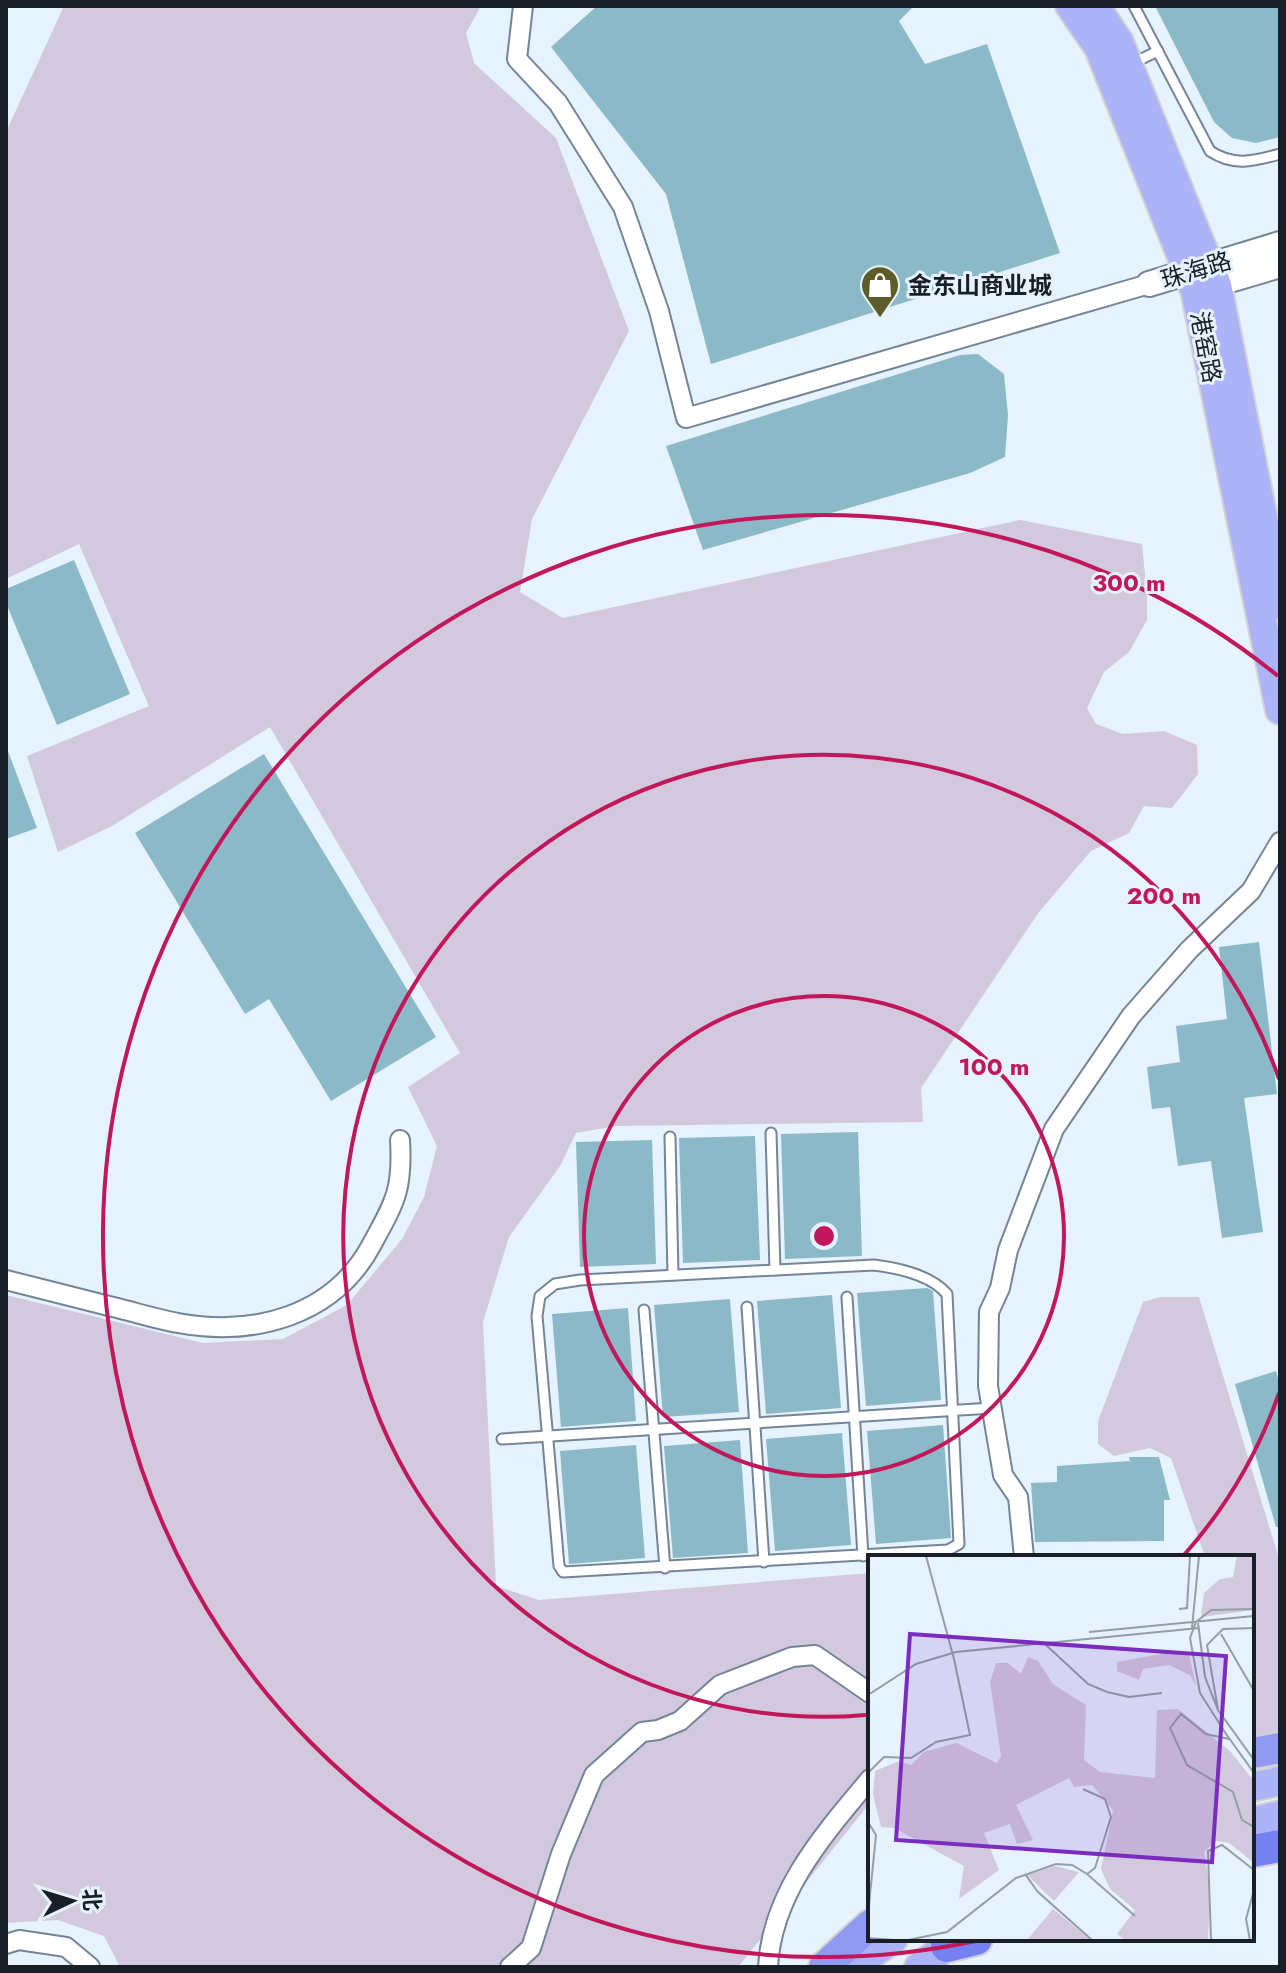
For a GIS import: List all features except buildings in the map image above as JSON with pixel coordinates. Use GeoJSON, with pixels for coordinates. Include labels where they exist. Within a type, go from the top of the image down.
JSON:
{"type":"FeatureCollection","features":[{"type":"Feature","properties":{"kind":"highway"},"geometry":{"type":"LineString","coordinates":[[1254,1753],[1280,1748]]}},
{"type":"Feature","properties":{"kind":"highway"},"geometry":{"type":"LineString","coordinates":[[1254,1851],[1280,1846]]}},
{"type":"Feature","properties":{"kind":"highway"},"geometry":{"type":"LineString","coordinates":[[824,1967],[868,1927]]}},
{"type":"Feature","properties":{"kind":"main road","name":"港窑路"},"geometry":{"type":"LineString","coordinates":[[1070,6],[1099,48],[1202,278],[1280,710]]}},
{"type":"Feature","properties":{"kind":"main road","name":"港窑路"},"geometry":{"type":"LineString","coordinates":[[1095,6],[1119,42],[1202,278],[1273,534],[1280,605]]}},
{"type":"Feature","properties":{"kind":"main road","name":"珠海路"},"geometry":{"type":"LineString","coordinates":[[1202,278],[1280,244]]}},
{"type":"Feature","properties":{"kind":"main road","name":"珠海路"},"geometry":{"type":"LineString","coordinates":[[1149,284],[1280,265]]}},
{"type":"Feature","properties":{"kind":"main road"},"geometry":{"type":"LineString","coordinates":[[1254,1787],[1280,1781]]}},
{"type":"Feature","properties":{"kind":"main road"},"geometry":{"type":"LineString","coordinates":[[1254,1822],[1280,1815]]}},
{"type":"Feature","properties":{"kind":"main road"},"geometry":{"type":"LineString","coordinates":[[853,1967],[890,1941]]}},
{"type":"Feature","properties":{"kind":"main road"},"geometry":{"type":"LineString","coordinates":[[919,1967],[962,1941]]}},
{"type":"Feature","properties":{"kind":"street"},"geometry":{"type":"LineString","coordinates":[[523,6],[517,59],[558,103],[623,207],[659,311],[686,418],[1149,284]]}},
{"type":"Feature","properties":{"kind":"street"},"geometry":{"type":"LineString","coordinates":[[1024,1555],[1018,1497],[1003,1475],[988,1386],[989,1312],[1000,1288],[1008,1250],[1054,1129],[1131,1016],[1189,950],[1251,891],[1280,842]]}},
{"type":"Feature","properties":{"kind":"street"},"geometry":{"type":"LineString","coordinates":[[6,1280],[179,1323],[236,1327],[277,1322],[316,1304],[347,1280],[368,1251],[397,1197],[400,1140]]}},
{"type":"Feature","properties":{"kind":"street"},"geometry":{"type":"LineString","coordinates":[[510,1967],[531,1948],[561,1854],[594,1775],[642,1732],[658,1730],[680,1721],[720,1685],[792,1657],[815,1655],[868,1692]]}},
{"type":"Feature","properties":{"kind":"street"},"geometry":{"type":"LineString","coordinates":[[768,1967],[769,1946],[791,1884],[828,1829],[868,1781]]}},
{"type":"Feature","properties":{"kind":"street"},"geometry":{"type":"LineString","coordinates":[[6,1944],[19,1940],[66,1947],[90,1967]]}},
{"type":"Feature","properties":{"kind":"lane"},"geometry":{"type":"LineString","coordinates":[[1134,6],[1210,151],[1224,160],[1246,163],[1280,154]]}},
{"type":"Feature","properties":{"kind":"lane"},"geometry":{"type":"LineString","coordinates":[[1128,66],[1158,51]]}},
{"type":"Feature","properties":{"kind":"lane"},"geometry":{"type":"LineString","coordinates":[[771,1133],[775,1270]]}},
{"type":"Feature","properties":{"kind":"lane"},"geometry":{"type":"LineString","coordinates":[[670,1137],[673,1275]]}},
{"type":"Feature","properties":{"kind":"lane"},"geometry":{"type":"LineString","coordinates":[[868,1556],[563,1572],[559,1566],[547,1436],[537,1316],[540,1296],[555,1284],[580,1280],[874,1265],[938,1284],[947,1294],[959,1544],[948,1550],[877,1555]]}},
{"type":"Feature","properties":{"kind":"lane"},"geometry":{"type":"LineString","coordinates":[[847,1297],[863,1556]]}},
{"type":"Feature","properties":{"kind":"lane"},"geometry":{"type":"LineString","coordinates":[[747,1307],[764,1562]]}},
{"type":"Feature","properties":{"kind":"lane"},"geometry":{"type":"LineString","coordinates":[[644,1310],[665,1568]]}},
{"type":"Feature","properties":{"kind":"lane"},"geometry":{"type":"LineString","coordinates":[[502,1439],[992,1408]]}},
{"type":"Feature","properties":{"kind":"shaded area"},"geometry":{"type":"Polygon","coordinates":[[[64,6],[481,6],[466,33],[474,63],[556,138],[629,331],[532,519],[520,592],[563,618],[1020,520],[1142,544],[1147,620],[1129,652],[1104,672],[1087,708],[1096,724],[1123,734],[1164,731],[1197,745],[1198,774],[1172,808],[1144,806],[1129,833],[1091,851],[1039,912],[921,1088],[923,1122],[617,1126],[576,1133],[560,1166],[509,1237],[483,1322],[496,1586],[539,1600],[868,1573],[868,1805],[738,1967],[120,1967],[104,1936],[58,1920],[6,1923],[6,1295],[203,1343],[283,1339],[347,1305],[402,1239],[424,1197],[437,1146],[408,1087],[460,1053],[270,727],[112,826],[58,852],[27,756],[149,706],[79,544],[6,579],[6,132],[64,6]]]}},
{"type":"Feature","properties":{"kind":"shaded area"},"geometry":{"type":"Polygon","coordinates":[[[1160,1297],[1199,1297],[1280,1562],[1280,1743],[1254,1748],[1254,1555],[1204,1555],[1171,1458],[1150,1448],[1114,1456],[1098,1444],[1098,1421],[1143,1302],[1160,1297]]]}},
{"type":"Feature","properties":{"kind":"place","name":"金东山商业城"},"geometry":{"type":"Point","coordinates":[880,319]}}]}
